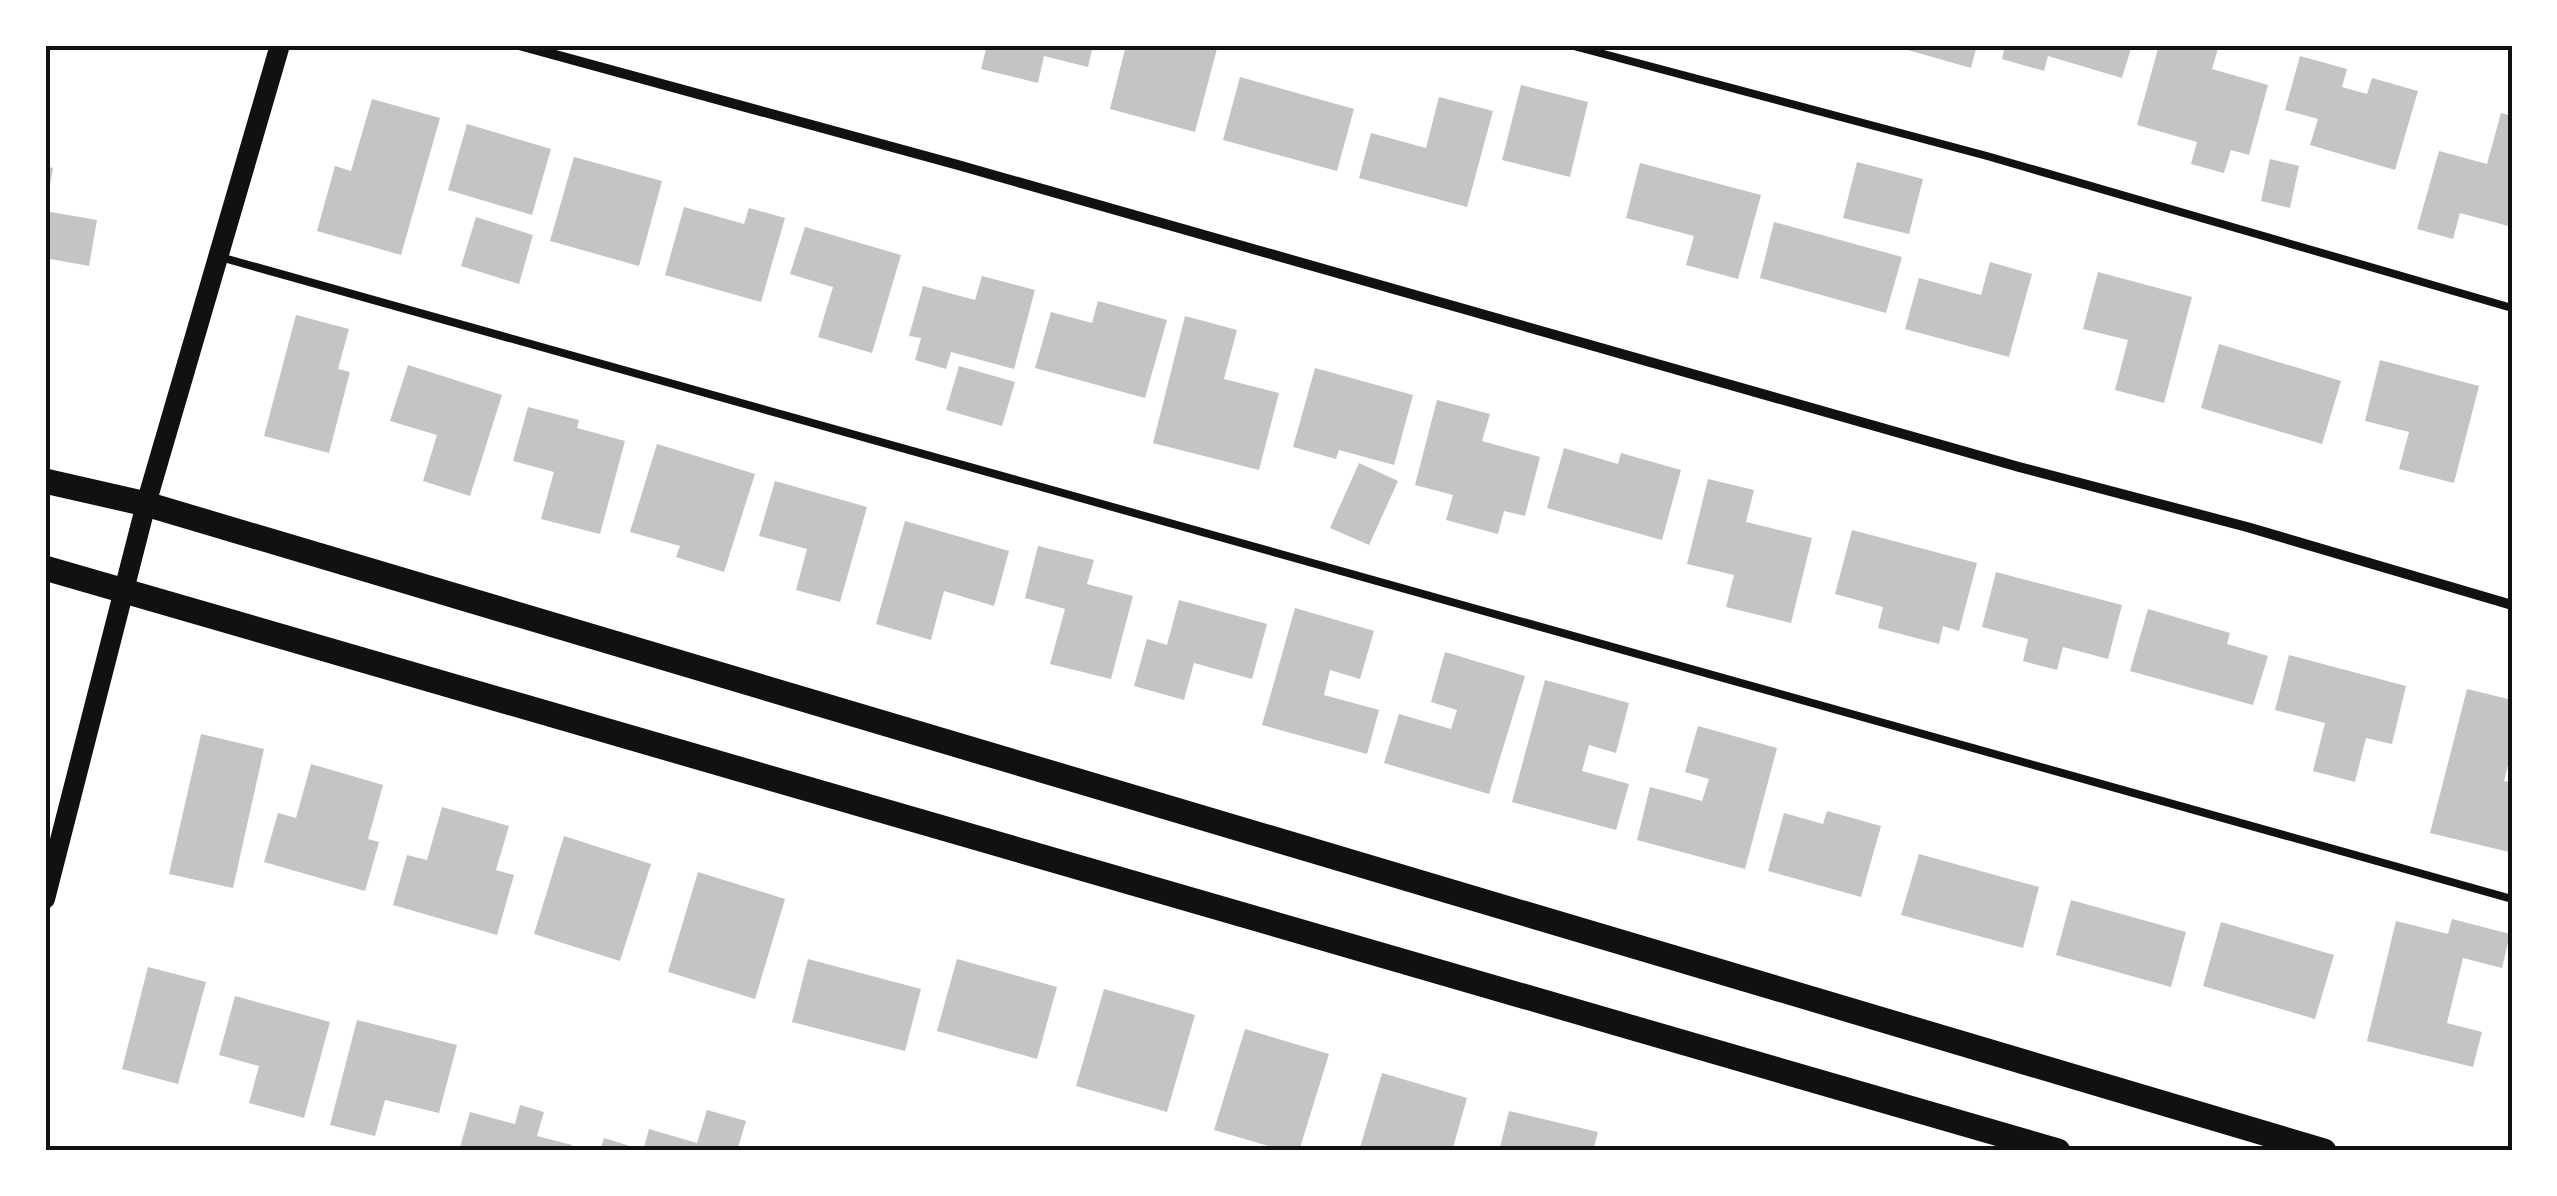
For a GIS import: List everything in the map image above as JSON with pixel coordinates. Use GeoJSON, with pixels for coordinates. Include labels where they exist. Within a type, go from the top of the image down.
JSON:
{"type":"FeatureCollection","features":[{"type":"Feature","properties":{"kind":"main road"},"geometry":{"type":"LineString","coordinates":[[45,899],[146,504],[280,45]]}},
{"type":"Feature","properties":{"kind":"main road"},"geometry":{"type":"LineString","coordinates":[[45,480],[146,504],[2324,1151]]}},
{"type":"Feature","properties":{"kind":"main road"},"geometry":{"type":"LineString","coordinates":[[45,568],[2058,1151]]}},
{"type":"Feature","properties":{"kind":"street"},"geometry":{"type":"LineString","coordinates":[[519,45],[958,164],[2512,605]]}},
{"type":"Feature","properties":{"kind":"lane"},"geometry":{"type":"LineString","coordinates":[[1570,45],[1986,156],[2512,308]]}},
{"type":"Feature","properties":{"kind":"lane"},"geometry":{"type":"LineString","coordinates":[[219,256],[2512,900]]}},
{"type":"Feature","properties":{"kind":"building"},"geometry":{"type":"Polygon","coordinates":[[[987,45],[1093,45],[1088,67],[1044,56],[1038,83],[981,69],[987,45]]]}},
{"type":"Feature","properties":{"kind":"building"},"geometry":{"type":"Polygon","coordinates":[[[1126,45],[1218,45],[1195,132],[1110,109],[1126,45]]]}},
{"type":"Feature","properties":{"kind":"building"},"geometry":{"type":"Polygon","coordinates":[[[1890,45],[1977,45],[1971,68],[1890,45]]]}},
{"type":"Feature","properties":{"kind":"building"},"geometry":{"type":"Polygon","coordinates":[[[2005,45],[2132,45],[2122,78],[2048,56],[2044,71],[2002,59],[2005,45]]]}},
{"type":"Feature","properties":{"kind":"building"},"geometry":{"type":"Polygon","coordinates":[[[2159,45],[2219,45],[2212,69],[2268,85],[2249,155],[2231,150],[2224,173],[2191,164],[2197,142],[2137,125],[2159,45]]]}},
{"type":"Feature","properties":{"kind":"building"},"geometry":{"type":"Polygon","coordinates":[[[2300,56],[2347,69],[2342,87],[2367,94],[2372,78],[2418,91],[2395,170],[2310,145],[2318,119],[2285,110],[2300,56]]]}},
{"type":"Feature","properties":{"kind":"building"},"geometry":{"type":"Polygon","coordinates":[[[1240,77],[1354,109],[1337,171],[1223,140],[1240,77]]]}},
{"type":"Feature","properties":{"kind":"building"},"geometry":{"type":"Polygon","coordinates":[[[1521,85],[1588,102],[1570,177],[1502,160],[1521,85]]]}},
{"type":"Feature","properties":{"kind":"building"},"geometry":{"type":"Polygon","coordinates":[[[1439,97],[1493,111],[1467,207],[1359,178],[1371,133],[1426,148],[1439,97]]]}},
{"type":"Feature","properties":{"kind":"building"},"geometry":{"type":"Polygon","coordinates":[[[372,99],[440,118],[401,255],[317,231],[335,166],[351,171],[372,99]]]}},
{"type":"Feature","properties":{"kind":"building"},"geometry":{"type":"Polygon","coordinates":[[[2501,113],[2512,116],[2512,227],[2460,213],[2453,239],[2417,229],[2439,151],[2487,164],[2501,113]]]}},
{"type":"Feature","properties":{"kind":"building"},"geometry":{"type":"Polygon","coordinates":[[[467,124],[551,149],[532,215],[448,190],[467,124]]]}},
{"type":"Feature","properties":{"kind":"building"},"geometry":{"type":"Polygon","coordinates":[[[574,157],[662,181],[639,266],[550,241],[574,157]]]}},
{"type":"Feature","properties":{"kind":"building"},"geometry":{"type":"Polygon","coordinates":[[[2270,159],[2299,166],[2290,208],[2261,201],[2270,159]]]}},
{"type":"Feature","properties":{"kind":"building"},"geometry":{"type":"Polygon","coordinates":[[[1857,162],[1923,179],[1909,234],[1843,218],[1857,162]]]}},
{"type":"Feature","properties":{"kind":"building"},"geometry":{"type":"Polygon","coordinates":[[[1640,163],[1761,195],[1738,279],[1686,265],[1694,236],[1626,218],[1640,163]]]}},
{"type":"Feature","properties":{"kind":"building"},"geometry":{"type":"Polygon","coordinates":[[[45,166],[53,168],[47,201],[45,200],[45,166]]]}},
{"type":"Feature","properties":{"kind":"building"},"geometry":{"type":"Polygon","coordinates":[[[684,207],[744,224],[749,208],[785,218],[761,302],[665,275],[684,207]]]}},
{"type":"Feature","properties":{"kind":"building"},"geometry":{"type":"Polygon","coordinates":[[[45,211],[97,220],[89,266],[45,258],[45,211]]]}},
{"type":"Feature","properties":{"kind":"building"},"geometry":{"type":"Polygon","coordinates":[[[476,217],[533,235],[519,284],[461,266],[476,217]]]}},
{"type":"Feature","properties":{"kind":"building"},"geometry":{"type":"Polygon","coordinates":[[[1774,222],[1902,257],[1886,313],[1760,278],[1774,222]]]}},
{"type":"Feature","properties":{"kind":"building"},"geometry":{"type":"Polygon","coordinates":[[[805,227],[901,255],[872,353],[818,337],[833,287],[790,274],[805,227]]]}},
{"type":"Feature","properties":{"kind":"building"},"geometry":{"type":"Polygon","coordinates":[[[1990,262],[2032,274],[2009,357],[1905,329],[1919,278],[1981,295],[1990,262]]]}},
{"type":"Feature","properties":{"kind":"building"},"geometry":{"type":"Polygon","coordinates":[[[2098,272],[2192,297],[2164,403],[2115,390],[2128,340],[2083,329],[2098,272]]]}},
{"type":"Feature","properties":{"kind":"building"},"geometry":{"type":"Polygon","coordinates":[[[982,276],[1035,290],[1014,369],[951,352],[946,369],[915,360],[921,338],[909,336],[923,286],[975,300],[982,276]]]}},
{"type":"Feature","properties":{"kind":"building"},"geometry":{"type":"Polygon","coordinates":[[[1098,301],[1167,320],[1145,398],[1035,368],[1051,312],[1092,323],[1098,301]]]}},
{"type":"Feature","properties":{"kind":"building"},"geometry":{"type":"Polygon","coordinates":[[[296,315],[349,329],[338,369],[350,372],[329,453],[264,436],[296,315]]]}},
{"type":"Feature","properties":{"kind":"building"},"geometry":{"type":"Polygon","coordinates":[[[1185,316],[1237,330],[1224,379],[1279,393],[1259,470],[1153,443],[1185,316]]]}},
{"type":"Feature","properties":{"kind":"building"},"geometry":{"type":"Polygon","coordinates":[[[2219,344],[2341,381],[2322,444],[2201,408],[2219,344]]]}},
{"type":"Feature","properties":{"kind":"building"},"geometry":{"type":"Polygon","coordinates":[[[2380,360],[2479,386],[2454,483],[2399,469],[2409,432],[2365,421],[2380,360]]]}},
{"type":"Feature","properties":{"kind":"building"},"geometry":{"type":"Polygon","coordinates":[[[408,365],[502,395],[470,496],[423,481],[437,435],[390,421],[408,365]]]}},
{"type":"Feature","properties":{"kind":"building"},"geometry":{"type":"Polygon","coordinates":[[[959,366],[1015,382],[1002,426],[946,410],[959,366]]]}},
{"type":"Feature","properties":{"kind":"building"},"geometry":{"type":"Polygon","coordinates":[[[1315,368],[1413,395],[1394,465],[1339,450],[1336,459],[1293,447],[1315,368]]]}},
{"type":"Feature","properties":{"kind":"building"},"geometry":{"type":"Polygon","coordinates":[[[1437,400],[1490,414],[1482,441],[1540,457],[1525,516],[1504,511],[1498,534],[1446,520],[1453,495],[1415,485],[1437,400]]]}},
{"type":"Feature","properties":{"kind":"building"},"geometry":{"type":"Polygon","coordinates":[[[528,407],[579,420],[577,428],[625,441],[600,534],[541,519],[554,472],[513,461],[528,407]]]}},
{"type":"Feature","properties":{"kind":"building"},"geometry":{"type":"Polygon","coordinates":[[[657,444],[755,474],[724,572],[676,557],[680,546],[630,532],[657,444]]]}},
{"type":"Feature","properties":{"kind":"building"},"geometry":{"type":"Polygon","coordinates":[[[1564,448],[1618,464],[1621,453],[1681,470],[1662,540],[1547,508],[1564,448]]]}},
{"type":"Feature","properties":{"kind":"building"},"geometry":{"type":"Polygon","coordinates":[[[1359,463],[1398,481],[1369,545],[1330,528],[1359,463]]]}},
{"type":"Feature","properties":{"kind":"building"},"geometry":{"type":"Polygon","coordinates":[[[1708,479],[1754,490],[1746,522],[1812,538],[1791,623],[1726,607],[1734,575],[1687,564],[1708,479]]]}},
{"type":"Feature","properties":{"kind":"building"},"geometry":{"type":"Polygon","coordinates":[[[775,481],[867,507],[840,602],[796,590],[807,549],[759,536],[775,481]]]}},
{"type":"Feature","properties":{"kind":"building"},"geometry":{"type":"Polygon","coordinates":[[[905,521],[1009,551],[994,606],[944,591],[931,640],[876,624],[905,521]]]}},
{"type":"Feature","properties":{"kind":"building"},"geometry":{"type":"Polygon","coordinates":[[[1852,530],[1977,563],[1959,631],[1943,626],[1939,644],[1878,628],[1883,607],[1835,594],[1852,530]]]}},
{"type":"Feature","properties":{"kind":"building"},"geometry":{"type":"Polygon","coordinates":[[[1038,546],[1094,560],[1087,584],[1133,596],[1111,679],[1050,664],[1065,609],[1025,598],[1038,546]]]}},
{"type":"Feature","properties":{"kind":"building"},"geometry":{"type":"Polygon","coordinates":[[[1996,572],[2122,605],[2108,659],[2063,647],[2057,670],[2023,661],[2028,639],[1982,627],[1996,572]]]}},
{"type":"Feature","properties":{"kind":"building"},"geometry":{"type":"Polygon","coordinates":[[[1179,600],[1267,624],[1252,679],[1194,663],[1184,700],[1134,686],[1147,639],[1167,645],[1179,600]]]}},
{"type":"Feature","properties":{"kind":"building"},"geometry":{"type":"Polygon","coordinates":[[[1295,608],[1374,631],[1360,679],[1330,670],[1324,695],[1379,710],[1367,754],[1262,725],[1295,608]]]}},
{"type":"Feature","properties":{"kind":"building"},"geometry":{"type":"Polygon","coordinates":[[[2148,609],[2230,633],[2227,644],[2268,656],[2253,705],[2130,671],[2148,609]]]}},
{"type":"Feature","properties":{"kind":"building"},"geometry":{"type":"Polygon","coordinates":[[[1445,652],[1525,676],[1489,794],[1384,763],[1399,714],[1451,729],[1457,710],[1431,702],[1445,652]]]}},
{"type":"Feature","properties":{"kind":"building"},"geometry":{"type":"Polygon","coordinates":[[[2289,655],[2406,686],[2392,744],[2366,738],[2355,782],[2313,771],[2325,723],[2275,710],[2289,655]]]}},
{"type":"Feature","properties":{"kind":"building"},"geometry":{"type":"Polygon","coordinates":[[[1545,680],[1629,703],[1616,753],[1589,745],[1582,771],[1629,784],[1616,830],[1512,802],[1545,680]]]}},
{"type":"Feature","properties":{"kind":"building"},"geometry":{"type":"Polygon","coordinates":[[[2467,689],[2512,700],[2512,749],[2504,781],[2512,783],[2509,852],[2430,833],[2467,689]]]}},
{"type":"Feature","properties":{"kind":"building"},"geometry":{"type":"Polygon","coordinates":[[[1698,726],[1777,748],[1745,869],[1637,840],[1650,787],[1702,801],[1709,779],[1685,772],[1698,726]]]}},
{"type":"Feature","properties":{"kind":"building"},"geometry":{"type":"Polygon","coordinates":[[[201,734],[264,749],[233,888],[169,874],[201,734]]]}},
{"type":"Feature","properties":{"kind":"building"},"geometry":{"type":"Polygon","coordinates":[[[311,764],[383,785],[368,839],[379,842],[365,891],[264,862],[278,813],[296,818],[311,764]]]}},
{"type":"Feature","properties":{"kind":"building"},"geometry":{"type":"Polygon","coordinates":[[[442,807],[509,826],[496,870],[514,875],[497,935],[393,905],[407,855],[427,860],[442,807]]]}},
{"type":"Feature","properties":{"kind":"building"},"geometry":{"type":"Polygon","coordinates":[[[1827,811],[1881,826],[1861,897],[1768,871],[1784,813],[1823,824],[1827,811]]]}},
{"type":"Feature","properties":{"kind":"building"},"geometry":{"type":"Polygon","coordinates":[[[564,836],[651,864],[620,961],[534,934],[564,836]]]}},
{"type":"Feature","properties":{"kind":"building"},"geometry":{"type":"Polygon","coordinates":[[[1919,854],[2039,887],[2023,948],[1901,915],[1919,854]]]}},
{"type":"Feature","properties":{"kind":"building"},"geometry":{"type":"Polygon","coordinates":[[[698,872],[785,899],[755,999],[668,972],[698,872]]]}},
{"type":"Feature","properties":{"kind":"building"},"geometry":{"type":"Polygon","coordinates":[[[2071,900],[2186,932],[2171,987],[2056,955],[2071,900]]]}},
{"type":"Feature","properties":{"kind":"building"},"geometry":{"type":"Polygon","coordinates":[[[2452,919],[2510,934],[2502,968],[2463,958],[2447,1023],[2482,1032],[2473,1067],[2367,1041],[2396,921],[2448,934],[2452,919]]]}},
{"type":"Feature","properties":{"kind":"building"},"geometry":{"type":"Polygon","coordinates":[[[2221,922],[2334,955],[2315,1019],[2203,986],[2221,922]]]}},
{"type":"Feature","properties":{"kind":"building"},"geometry":{"type":"Polygon","coordinates":[[[808,959],[921,989],[905,1051],[792,1022],[808,959]]]}},
{"type":"Feature","properties":{"kind":"building"},"geometry":{"type":"Polygon","coordinates":[[[957,959],[1057,987],[1037,1059],[937,1031],[957,959]]]}},
{"type":"Feature","properties":{"kind":"building"},"geometry":{"type":"Polygon","coordinates":[[[148,967],[206,982],[178,1084],[122,1069],[148,967]]]}},
{"type":"Feature","properties":{"kind":"building"},"geometry":{"type":"Polygon","coordinates":[[[1104,989],[1195,1015],[1167,1112],[1076,1086],[1104,989]]]}},
{"type":"Feature","properties":{"kind":"building"},"geometry":{"type":"Polygon","coordinates":[[[235,996],[330,1022],[304,1118],[249,1103],[259,1066],[219,1055],[235,996]]]}},
{"type":"Feature","properties":{"kind":"building"},"geometry":{"type":"Polygon","coordinates":[[[357,1020],[457,1045],[439,1113],[385,1100],[375,1136],[330,1125],[357,1020]]]}},
{"type":"Feature","properties":{"kind":"building"},"geometry":{"type":"Polygon","coordinates":[[[1245,1029],[1329,1054],[1299,1151],[1286,1151],[1214,1130],[1245,1029]]]}},
{"type":"Feature","properties":{"kind":"building"},"geometry":{"type":"Polygon","coordinates":[[[1382,1073],[1467,1098],[1452,1151],[1359,1151],[1382,1073]]]}},
{"type":"Feature","properties":{"kind":"building"},"geometry":{"type":"Polygon","coordinates":[[[520,1105],[544,1112],[537,1136],[572,1145],[570,1151],[459,1151],[470,1112],[515,1124],[520,1105]]]}},
{"type":"Feature","properties":{"kind":"building"},"geometry":{"type":"Polygon","coordinates":[[[707,1110],[746,1121],[737,1151],[643,1151],[649,1129],[697,1143],[707,1110]]]}},
{"type":"Feature","properties":{"kind":"building"},"geometry":{"type":"Polygon","coordinates":[[[1509,1111],[1598,1132],[1593,1151],[1499,1151],[1509,1111]]]}},
{"type":"Feature","properties":{"kind":"building"},"geometry":{"type":"Polygon","coordinates":[[[604,1138],[643,1150],[643,1151],[600,1151],[604,1138]]]}}]}
